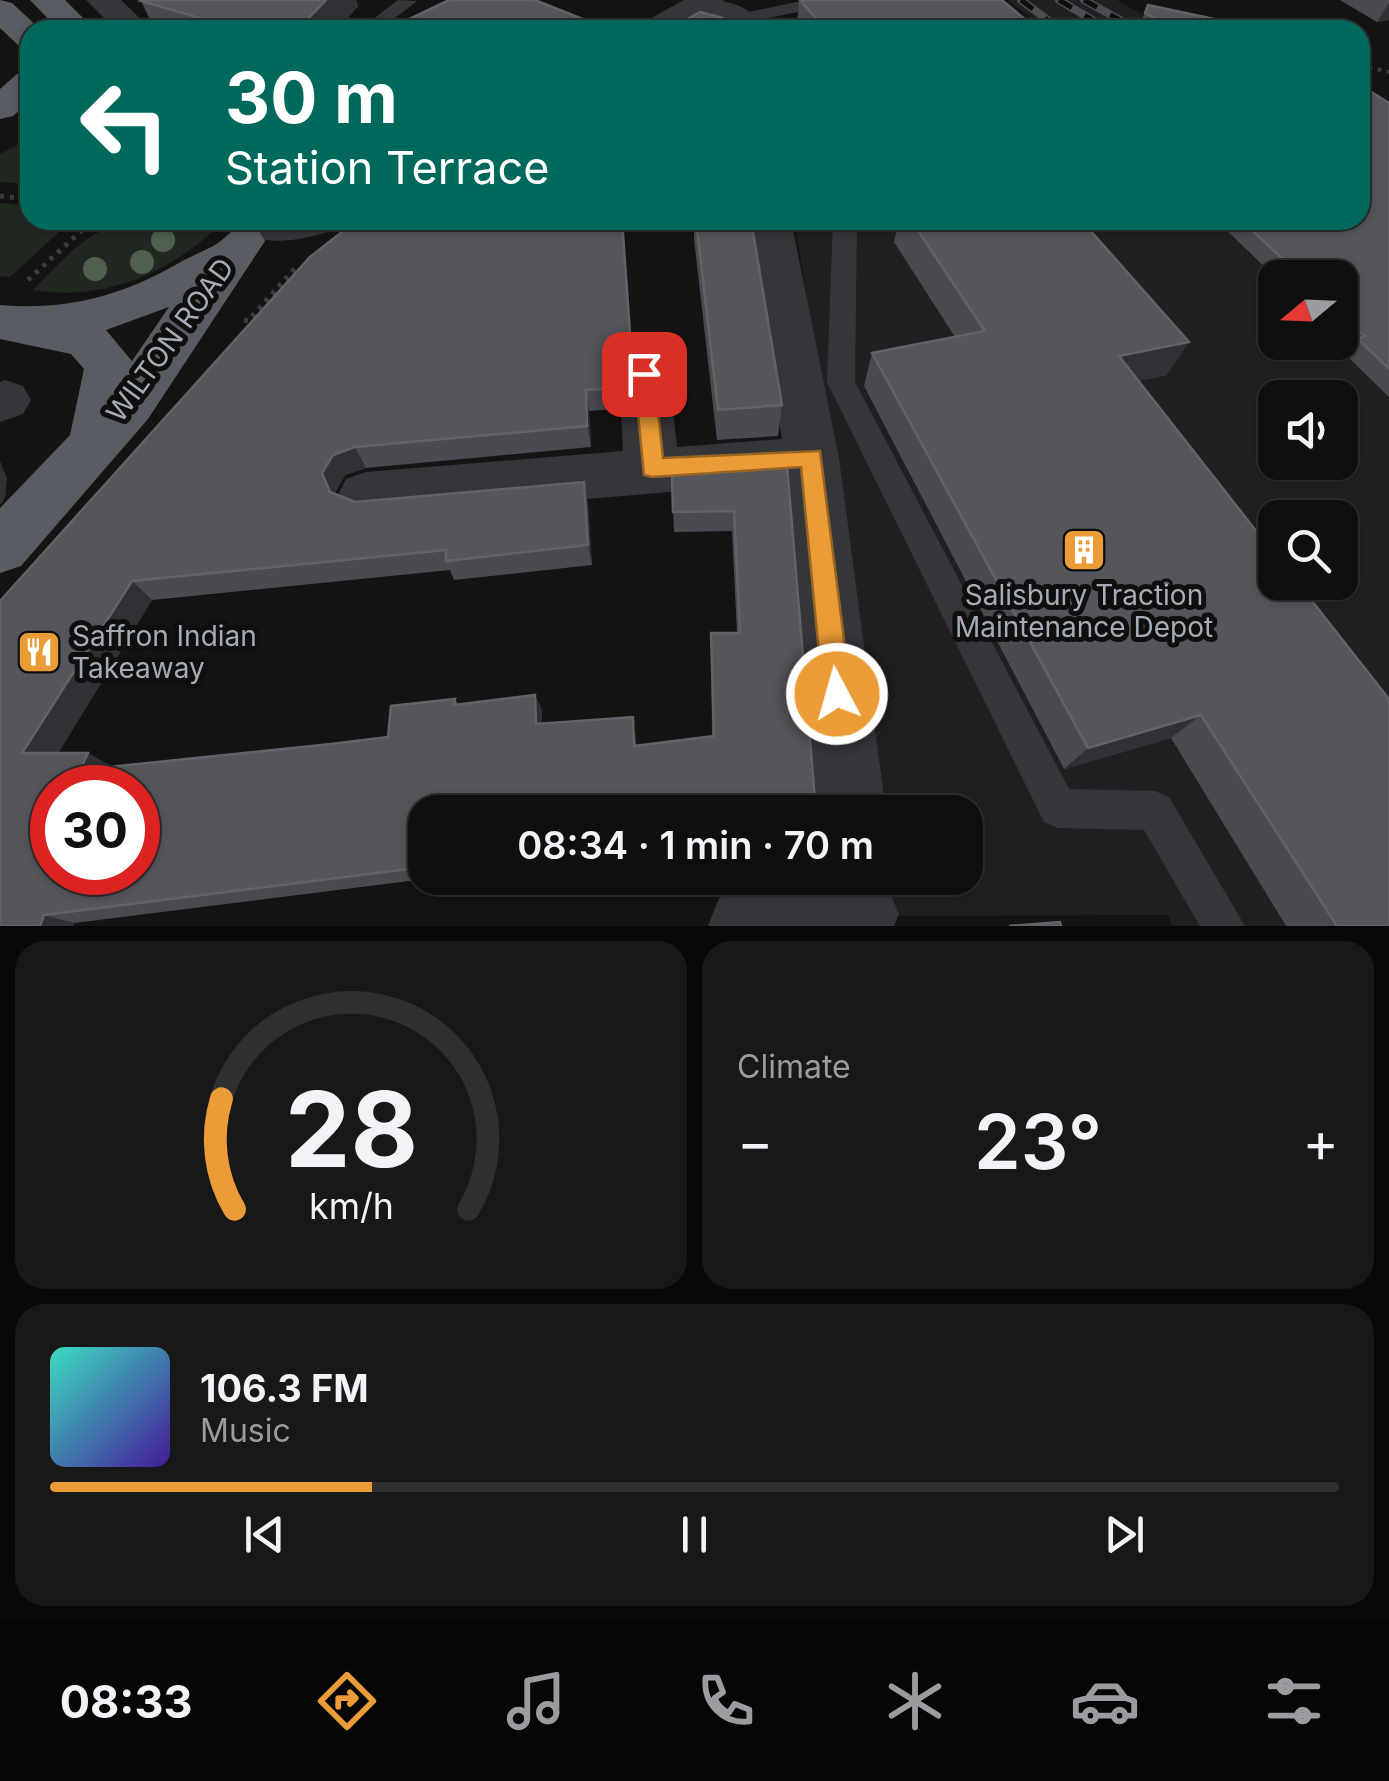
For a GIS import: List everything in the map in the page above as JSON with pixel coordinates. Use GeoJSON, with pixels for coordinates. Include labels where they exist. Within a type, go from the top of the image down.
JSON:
{"type":"FeatureCollection","features":[{"type":"Feature","properties":{"kind":"highway"},"geometry":{"type":"LineString","coordinates":[[46,0],[67,20]]}},
{"type":"Feature","properties":{"kind":"highway"},"geometry":{"type":"LineString","coordinates":[[0,10],[20,29]]}},
{"type":"Feature","properties":{"kind":"highway"},"geometry":{"type":"LineString","coordinates":[[0,108],[20,91]]}},
{"type":"Feature","properties":{"kind":"highway"},"geometry":{"type":"LineString","coordinates":[[20,310],[131,307],[175,288],[253,230]]}},
{"type":"Feature","properties":{"kind":"highway","name":"WILTON ROAD"},"geometry":{"type":"LineString","coordinates":[[0,548],[130,405],[186,318],[253,230]]}},
{"type":"Feature","properties":{"kind":"highway","name":"WILTON ROAD"},"geometry":{"type":"LineString","coordinates":[[20,310],[88,341],[110,366],[96,438]]}},
{"type":"Feature","properties":{"kind":"street"},"geometry":{"type":"LineString","coordinates":[[102,0],[129,20]]}},
{"type":"Feature","properties":{"kind":"street"},"geometry":{"type":"LineString","coordinates":[[668,20],[691,3],[735,20]]}},
{"type":"Feature","properties":{"kind":"street"},"geometry":{"type":"LineString","coordinates":[[772,230],[812,458],[848,795]]}},
{"type":"Feature","properties":{"kind":"street"},"geometry":{"type":"LineString","coordinates":[[644,374],[652,468]]}},
{"type":"Feature","properties":{"kind":"street"},"geometry":{"type":"LineString","coordinates":[[366,495],[652,468],[812,458]]}},
{"type":"Feature","properties":{"kind":"street"},"geometry":{"type":"LineString","coordinates":[[747,926],[860,906]]}},
{"type":"Feature","properties":{"kind":"lane"},"geometry":{"type":"LineString","coordinates":[[382,20],[409,0]]}},
{"type":"Feature","properties":{"kind":"lane"},"geometry":{"type":"LineString","coordinates":[[759,20],[831,0]]}},
{"type":"Feature","properties":{"kind":"lane"},"geometry":{"type":"LineString","coordinates":[[253,230],[314,230]]}},
{"type":"Feature","properties":{"kind":"lane"},"geometry":{"type":"LineString","coordinates":[[845,230],[841,382],[1058,808],[1155,810],[1224,926]]}},
{"type":"Feature","properties":{"kind":"path"},"geometry":{"type":"LineString","coordinates":[[20,310],[85,230]]}},
{"type":"Feature","properties":{"kind":"shaded area"},"geometry":{"type":"Polygon","coordinates":[[[1007,0],[1117,0],[1151,20],[1034,20],[1007,0]]]}},
{"type":"Feature","properties":{"kind":"shaded area"},"geometry":{"type":"Polygon","coordinates":[[[1389,124],[1389,926],[1172,926],[1168,915],[884,916],[881,895],[983,895],[983,795],[870,795],[839,514],[796,230],[1370,230],[1370,187],[1389,124]]]}},
{"type":"Feature","properties":{"kind":"shaded area"},"geometry":{"type":"Polygon","coordinates":[[[20,143],[20,183],[0,182],[0,154],[20,143]]]}},
{"type":"Feature","properties":{"kind":"shaded area"},"geometry":{"type":"Polygon","coordinates":[[[0,203],[20,205],[20,230],[61,230],[10,277],[0,276],[0,203]]]}},
{"type":"Feature","properties":{"kind":"shaded area"},"geometry":{"type":"Polygon","coordinates":[[[214,230],[177,258],[132,281],[84,292],[33,290],[97,233],[214,230]]]}},
{"type":"Feature","properties":{"kind":"building"},"geometry":{"type":"Polygon","coordinates":[[[326,0],[307,20],[207,20],[141,1],[326,0]]]}},
{"type":"Feature","properties":{"kind":"building"},"geometry":{"type":"Polygon","coordinates":[[[449,0],[535,0],[585,20],[407,20],[449,0]]]}},
{"type":"Feature","properties":{"kind":"building"},"geometry":{"type":"Polygon","coordinates":[[[800,0],[1002,0],[1026,20],[817,20],[800,0]]]}},
{"type":"Feature","properties":{"kind":"building"},"geometry":{"type":"Polygon","coordinates":[[[1148,5],[1219,20],[1157,20],[1145,13],[1148,5]]]}},
{"type":"Feature","properties":{"kind":"building"},"geometry":{"type":"Polygon","coordinates":[[[700,12],[724,20],[686,20],[700,12]]]}},
{"type":"Feature","properties":{"kind":"building"},"geometry":{"type":"Polygon","coordinates":[[[1370,91],[1389,103],[1389,369],[1358,339],[1365,336],[1358,330],[1358,260],[1284,260],[1252,230],[1370,230],[1370,91]]]}},
{"type":"Feature","properties":{"kind":"building"},"geometry":{"type":"Polygon","coordinates":[[[344,230],[623,230],[630,333],[621,337],[613,350],[615,388],[586,390],[587,426],[355,447],[333,455],[322,473],[330,492],[355,502],[584,482],[588,545],[446,561],[446,550],[132,581],[22,753],[88,753],[82,765],[30,765],[30,895],[160,895],[160,765],[128,765],[388,737],[391,706],[455,699],[454,705],[535,695],[536,724],[633,717],[634,746],[714,736],[711,633],[740,633],[734,511],[673,512],[672,475],[787,465],[815,795],[408,795],[408,869],[44,915],[40,926],[0,926],[0,601],[310,257],[344,230]]]}},
{"type":"Feature","properties":{"kind":"building"},"geometry":{"type":"Polygon","coordinates":[[[697,230],[753,230],[782,405],[718,410],[697,230]]]}},
{"type":"Feature","properties":{"kind":"building","name":"Salisbury Traction Maintenance Depot"},"geometry":{"type":"Polygon","coordinates":[[[918,230],[1090,230],[1189,342],[1119,356],[1258,533],[1258,600],[1311,600],[1389,699],[1389,926],[1337,926],[1201,715],[1088,748],[872,353],[985,331],[918,230]]]}},
{"type":"Feature","properties":{"kind":"building"},"geometry":{"type":"Polygon","coordinates":[[[1060,922],[1061,926],[1009,926],[1060,922]]]}},
{"type":"Feature","properties":{"kind":"railway"},"geometry":{"type":"LineString","coordinates":[[1021,0],[1048,20]]}},
{"type":"Feature","properties":{"kind":"railway"},"geometry":{"type":"LineString","coordinates":[[1059,0],[1092,20]]}},
{"type":"Feature","properties":{"kind":"railway"},"geometry":{"type":"LineString","coordinates":[[1084,0],[1120,20]]}},
{"type":"Feature","properties":{"kind":"place","name":"Salisbury Traction Maintenance Depot"},"geometry":{"type":"Point","coordinates":[1084,550]}},
{"type":"Feature","properties":{"kind":"place","name":"Saffron Indian Takeaway"},"geometry":{"type":"Point","coordinates":[39,652]}},
{"type":"Feature","properties":{"kind":"route"},"geometry":{"type":"LineString","coordinates":[[644,374],[652,468],[812,458],[837,694]]}}]}
